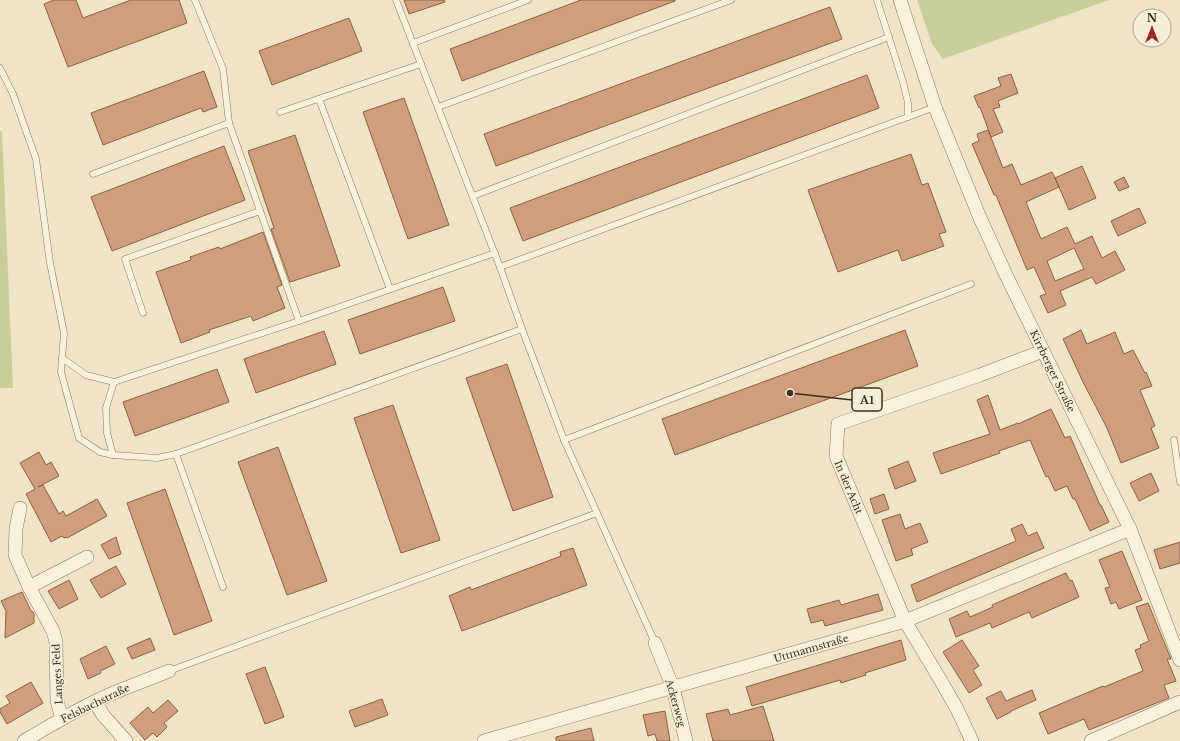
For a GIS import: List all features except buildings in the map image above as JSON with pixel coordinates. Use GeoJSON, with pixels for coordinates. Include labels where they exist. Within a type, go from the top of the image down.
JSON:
{"type":"FeatureCollection","features":[{"type":"Feature","properties":{"kind":"street","name":"Kirrberger Straße"},"geometry":{"type":"LineString","coordinates":[[900,0],[935,108],[980,218],[1007,277],[1130,529],[1178,651]]}},
{"type":"Feature","properties":{"kind":"street","name":"In der Acht"},"geometry":{"type":"LineString","coordinates":[[972,741],[957,709],[905,621],[836,456],[838,424],[980,375],[1043,351]]}},
{"type":"Feature","properties":{"kind":"street","name":"Langes Feld"},"geometry":{"type":"LineString","coordinates":[[20,508],[16,529],[15,555],[29,587],[53,631],[56,642],[57,701],[62,719]]}},
{"type":"Feature","properties":{"kind":"street","name":"Uttmannstraße"},"geometry":{"type":"LineString","coordinates":[[484,741],[905,621],[1130,529]]}},
{"type":"Feature","properties":{"kind":"street"},"geometry":{"type":"LineString","coordinates":[[29,587],[87,557]]}},
{"type":"Feature","properties":{"kind":"street","name":"Ackerweg"},"geometry":{"type":"LineString","coordinates":[[655,643],[674,688],[686,741]]}},
{"type":"Feature","properties":{"kind":"street","name":"Felsbachstraße"},"geometry":{"type":"LineString","coordinates":[[24,741],[95,702],[122,689],[169,671]]}},
{"type":"Feature","properties":{"kind":"street"},"geometry":{"type":"LineString","coordinates":[[95,702],[103,715],[126,741]]}},
{"type":"Feature","properties":{"kind":"street"},"geometry":{"type":"LineString","coordinates":[[1091,741],[1180,702]]}},
{"type":"Feature","properties":{"kind":"lane"},"geometry":{"type":"LineString","coordinates":[[195,0],[223,69],[229,123],[299,321]]}},
{"type":"Feature","properties":{"kind":"lane"},"geometry":{"type":"LineString","coordinates":[[396,0],[495,252],[564,440],[655,643]]}},
{"type":"Feature","properties":{"kind":"lane"},"geometry":{"type":"LineString","coordinates":[[413,42],[528,0]]}},
{"type":"Feature","properties":{"kind":"lane"},"geometry":{"type":"LineString","coordinates":[[438,107],[732,0]]}},
{"type":"Feature","properties":{"kind":"lane"},"geometry":{"type":"LineString","coordinates":[[878,0],[908,103],[908,116]]}},
{"type":"Feature","properties":{"kind":"lane"},"geometry":{"type":"LineString","coordinates":[[473,196],[889,37]]}},
{"type":"Feature","properties":{"kind":"lane"},"geometry":{"type":"LineString","coordinates":[[280,112],[421,64]]}},
{"type":"Feature","properties":{"kind":"lane"},"geometry":{"type":"LineString","coordinates":[[0,68],[13,94],[36,159],[50,264],[64,333],[61,372],[79,438],[100,452],[113,455],[157,458],[176,454],[522,329]]}},
{"type":"Feature","properties":{"kind":"lane"},"geometry":{"type":"LineString","coordinates":[[319,99],[390,289]]}},
{"type":"Feature","properties":{"kind":"lane"},"geometry":{"type":"LineString","coordinates":[[500,267],[908,116],[935,108]]}},
{"type":"Feature","properties":{"kind":"lane"},"geometry":{"type":"LineString","coordinates":[[93,174],[229,123]]}},
{"type":"Feature","properties":{"kind":"lane"},"geometry":{"type":"LineString","coordinates":[[143,313],[125,259],[260,211]]}},
{"type":"Feature","properties":{"kind":"lane"},"geometry":{"type":"LineString","coordinates":[[62,358],[86,375],[114,382],[299,321],[495,252]]}},
{"type":"Feature","properties":{"kind":"lane"},"geometry":{"type":"LineString","coordinates":[[564,440],[971,284]]}},
{"type":"Feature","properties":{"kind":"lane"},"geometry":{"type":"LineString","coordinates":[[113,455],[107,433],[106,408],[114,382]]}},
{"type":"Feature","properties":{"kind":"lane"},"geometry":{"type":"LineString","coordinates":[[1174,440],[1180,482]]}},
{"type":"Feature","properties":{"kind":"lane"},"geometry":{"type":"LineString","coordinates":[[176,454],[223,587]]}},
{"type":"Feature","properties":{"kind":"lane"},"geometry":{"type":"LineString","coordinates":[[169,671],[597,513]]}},
{"type":"Feature","properties":{"kind":"green space"},"geometry":{"type":"Polygon","coordinates":[[[917,0],[1109,0],[943,59],[932,44],[917,0]]]}},
{"type":"Feature","properties":{"kind":"green space"},"geometry":{"type":"Polygon","coordinates":[[[0,131],[2,131],[13,388],[0,388],[0,131]]]}},
{"type":"Feature","properties":{"kind":"place","name":"A1"},"geometry":{"type":"Point","coordinates":[790,393]}}]}
